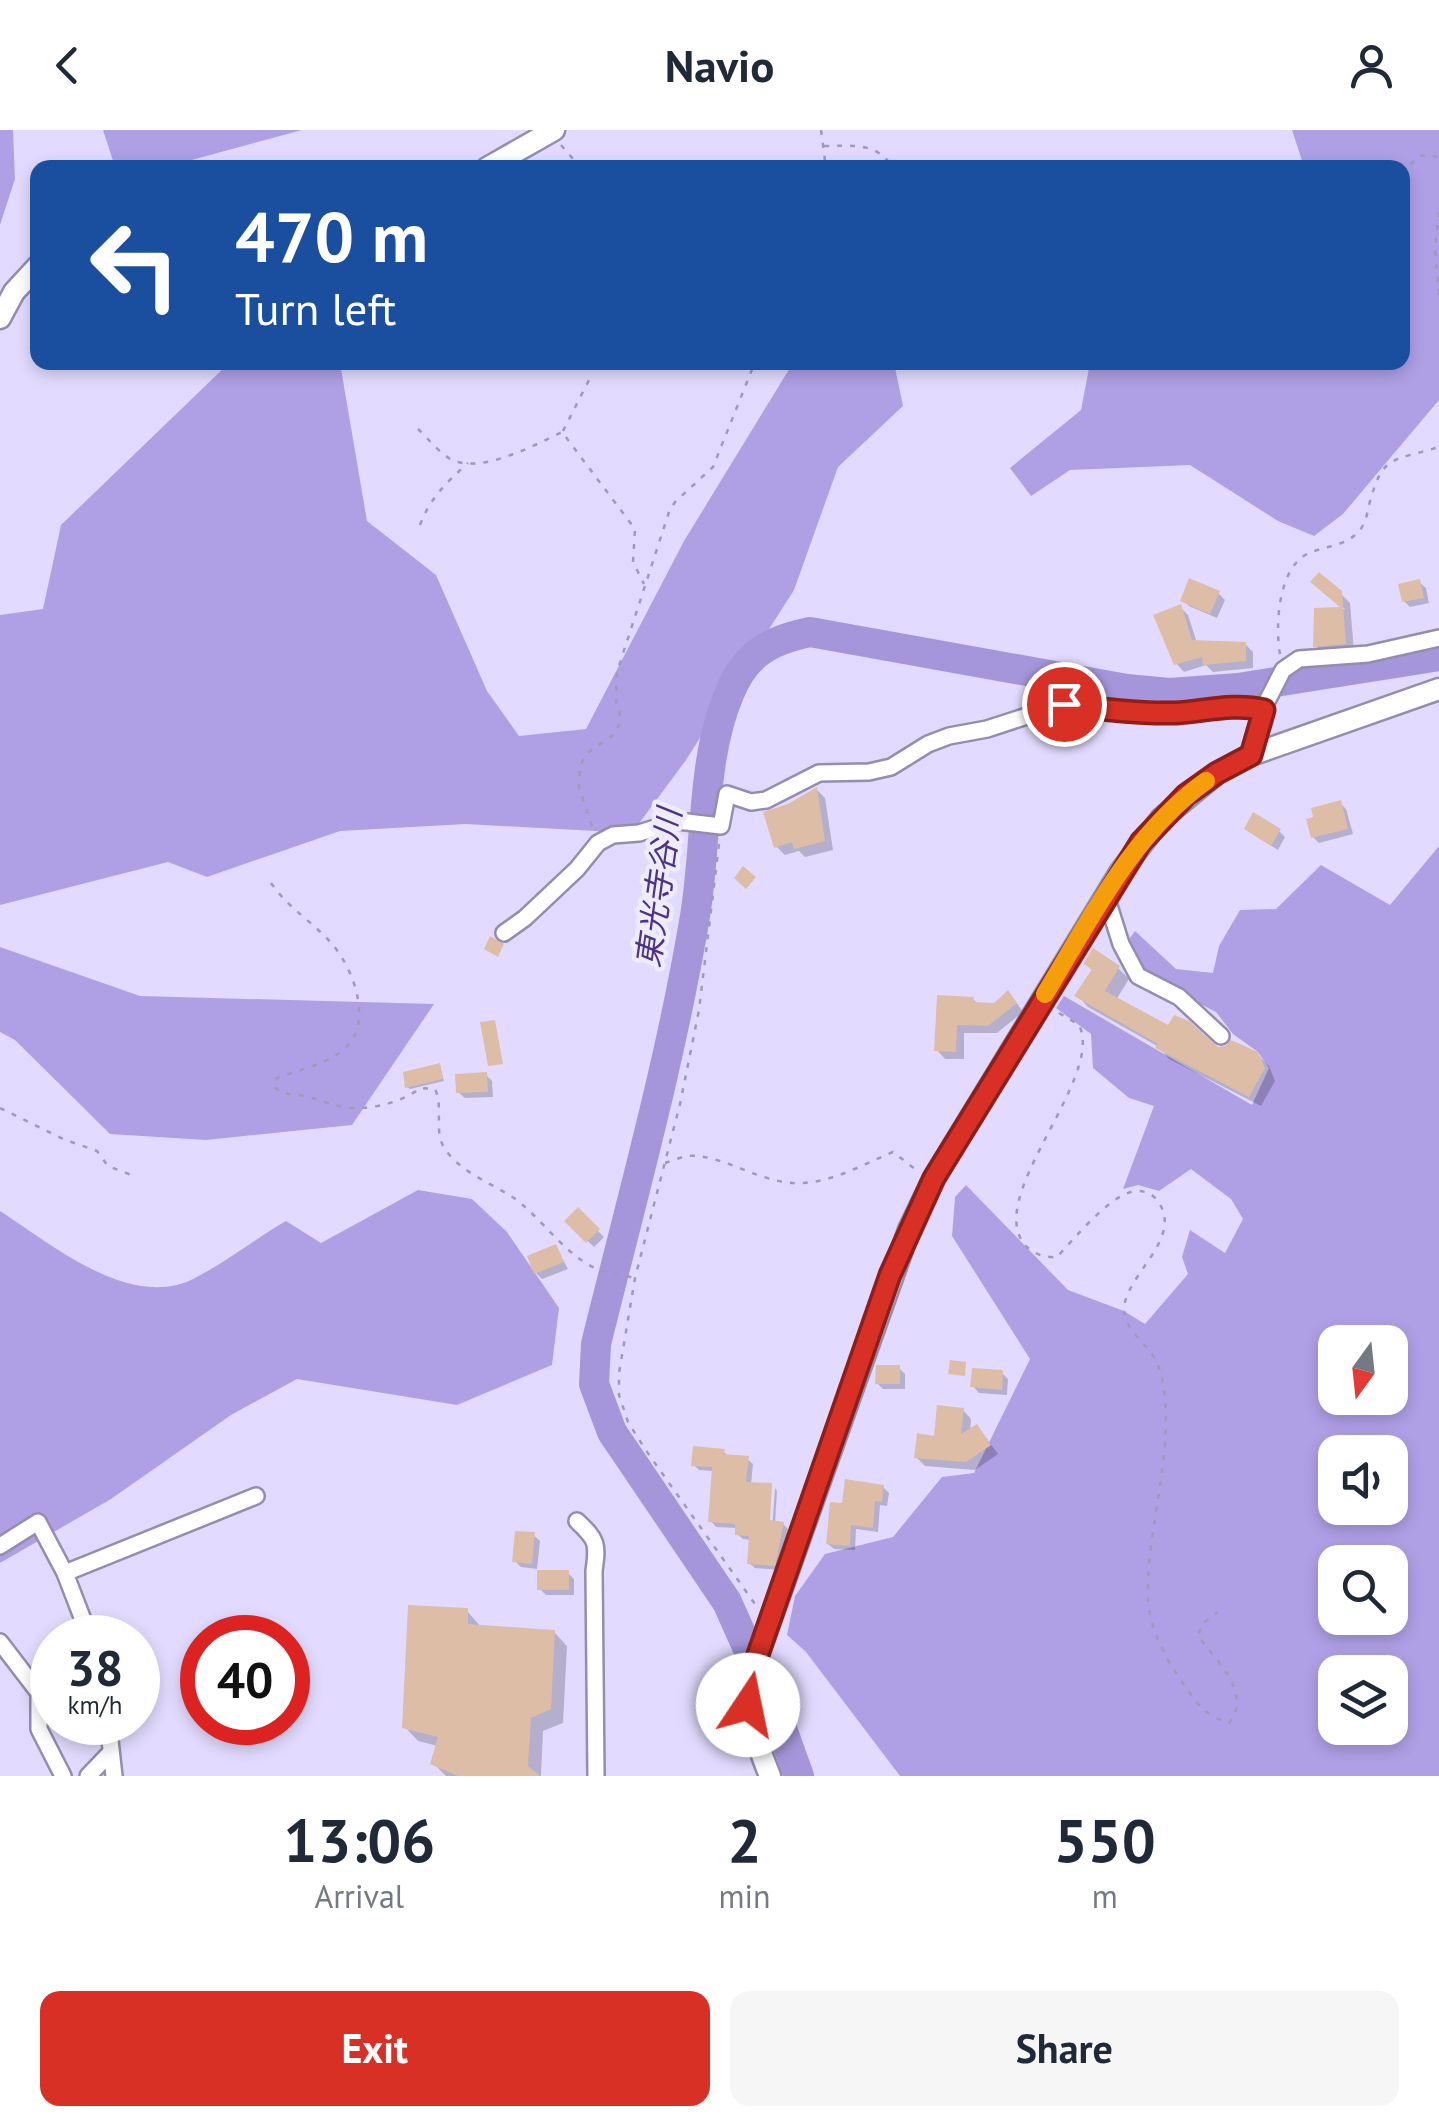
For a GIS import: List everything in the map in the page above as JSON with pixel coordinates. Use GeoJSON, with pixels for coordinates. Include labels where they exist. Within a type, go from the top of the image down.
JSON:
{"type":"FeatureCollection","features":[{"type":"Feature","properties":{"kind":"street"},"geometry":{"type":"LineString","coordinates":[[501,160],[552,132]]}},
{"type":"Feature","properties":{"kind":"street"},"geometry":{"type":"LineString","coordinates":[[0,318],[14,292],[30,275]]}},
{"type":"Feature","properties":{"kind":"street"},"geometry":{"type":"LineString","coordinates":[[1251,755],[1265,706],[1283,670],[1299,659],[1368,654],[1439,638]]}},
{"type":"Feature","properties":{"kind":"street"},"geometry":{"type":"LineString","coordinates":[[770,1776],[748,1705],[749,1680],[890,1275],[932,1183],[1106,896],[1161,819],[1217,773],[1251,755],[1439,688]]}},
{"type":"Feature","properties":{"kind":"street"},"geometry":{"type":"LineString","coordinates":[[504,933],[525,918],[598,843],[613,835],[638,833],[678,821],[721,826],[727,794],[752,802],[766,800],[820,773],[870,772],[890,767],[949,736],[987,729],[1064,704],[1176,713],[1265,706]]}},
{"type":"Feature","properties":{"kind":"street"},"geometry":{"type":"LineString","coordinates":[[1106,896],[1121,944],[1138,976],[1180,997],[1222,1036]]}},
{"type":"Feature","properties":{"kind":"street"},"geometry":{"type":"LineString","coordinates":[[64,1573],[256,1496]]}},
{"type":"Feature","properties":{"kind":"street"},"geometry":{"type":"LineString","coordinates":[[577,1521],[595,1538],[597,1551],[596,1776]]}},
{"type":"Feature","properties":{"kind":"street"},"geometry":{"type":"LineString","coordinates":[[0,1546],[38,1522],[81,1615]]}},
{"type":"Feature","properties":{"kind":"street"},"geometry":{"type":"LineString","coordinates":[[0,1642],[39,1693],[39,1729],[62,1776]]}},
{"type":"Feature","properties":{"kind":"street"},"geometry":{"type":"LineString","coordinates":[[110,1745],[114,1776]]}},
{"type":"Feature","properties":{"kind":"street"},"geometry":{"type":"LineString","coordinates":[[88,1776],[111,1752]]}},
{"type":"Feature","properties":{"kind":"path"},"geometry":{"type":"LineString","coordinates":[[821,130],[825,160]]}},
{"type":"Feature","properties":{"kind":"path"},"geometry":{"type":"LineString","coordinates":[[552,132],[574,160]]}},
{"type":"Feature","properties":{"kind":"path"},"geometry":{"type":"LineString","coordinates":[[824,146],[864,146],[876,150],[885,160]]}},
{"type":"Feature","properties":{"kind":"path"},"geometry":{"type":"LineString","coordinates":[[1410,165],[1418,156],[1439,158]]}},
{"type":"Feature","properties":{"kind":"path"},"geometry":{"type":"LineString","coordinates":[[1439,212],[1435,249],[1439,298]]}},
{"type":"Feature","properties":{"kind":"path"},"geometry":{"type":"LineString","coordinates":[[598,843],[578,787],[580,766],[586,754],[616,732],[621,719],[616,701],[617,672],[670,512],[675,502],[712,467],[752,370]]}},
{"type":"Feature","properties":{"kind":"path"},"geometry":{"type":"LineString","coordinates":[[418,429],[451,460],[497,460],[562,432],[589,380]]}},
{"type":"Feature","properties":{"kind":"path"},"geometry":{"type":"LineString","coordinates":[[562,432],[636,529],[632,562],[645,586]]}},
{"type":"Feature","properties":{"kind":"path"},"geometry":{"type":"LineString","coordinates":[[1283,670],[1277,634],[1278,603],[1297,562],[1307,554],[1357,534],[1365,521],[1378,471],[1388,463],[1439,447]]}},
{"type":"Feature","properties":{"kind":"path"},"geometry":{"type":"LineString","coordinates":[[420,525],[428,504],[470,462]]}},
{"type":"Feature","properties":{"kind":"path"},"geometry":{"type":"LineString","coordinates":[[721,826],[699,1010],[635,1278],[619,1395],[628,1422],[768,1626]]}},
{"type":"Feature","properties":{"kind":"path"},"geometry":{"type":"LineString","coordinates":[[271,883],[287,906],[330,942],[345,961],[358,1004],[353,1040],[345,1049],[330,1059],[277,1078],[274,1086],[290,1095],[346,1108],[372,1108],[412,1095],[420,1088],[436,1089],[442,1146],[458,1164],[517,1200],[576,1257],[595,1268],[635,1278]]}},
{"type":"Feature","properties":{"kind":"path"},"geometry":{"type":"LineString","coordinates":[[1039,1005],[1068,1016],[1079,1025],[1084,1046],[1018,1201],[1016,1228],[1032,1252],[1050,1258],[1056,1257],[1120,1194],[1152,1194],[1161,1205],[1163,1234],[1127,1298],[1124,1312],[1156,1361],[1164,1392],[1162,1459],[1148,1597],[1158,1639],[1182,1682],[1210,1718],[1229,1723],[1238,1712],[1239,1699],[1229,1678],[1198,1636],[1202,1624],[1218,1612]]}},
{"type":"Feature","properties":{"kind":"path"},"geometry":{"type":"LineString","coordinates":[[0,1108],[63,1139],[98,1151],[108,1166],[134,1176]]}},
{"type":"Feature","properties":{"kind":"path"},"geometry":{"type":"LineString","coordinates":[[665,1163],[687,1156],[702,1157],[767,1179],[801,1183],[831,1178],[893,1152],[932,1183]]}},
{"type":"Feature","properties":{"kind":"shaded area"},"geometry":{"type":"Polygon","coordinates":[[[0,130],[13,130],[15,179],[0,225],[0,130]]]}},
{"type":"Feature","properties":{"kind":"shaded area"},"geometry":{"type":"Polygon","coordinates":[[[103,130],[302,130],[192,160],[113,160],[103,130]]]}},
{"type":"Feature","properties":{"kind":"shaded area"},"geometry":{"type":"Polygon","coordinates":[[[1292,130],[1439,130],[1439,400],[1343,514],[1314,536],[1278,521],[1190,465],[1070,470],[1031,496],[1010,468],[1081,410],[1089,370],[1410,370],[1410,160],[1302,160],[1292,130]]]}},
{"type":"Feature","properties":{"kind":"shaded area"},"geometry":{"type":"Polygon","coordinates":[[[222,370],[341,370],[367,521],[436,575],[487,691],[519,736],[586,729],[684,541],[789,370],[895,370],[903,406],[838,467],[794,590],[686,760],[632,833],[466,824],[340,831],[207,877],[168,862],[0,905],[0,615],[43,609],[61,525],[222,370]]]}},
{"type":"Feature","properties":{"kind":"shaded area"},"geometry":{"type":"Polygon","coordinates":[[[1439,846],[1439,1776],[900,1776],[806,1652],[787,1635],[795,1596],[825,1554],[893,1537],[942,1477],[974,1473],[1030,1359],[952,1236],[955,1197],[966,1185],[1068,1290],[1124,1311],[1145,1324],[1188,1274],[1182,1257],[1190,1230],[1225,1253],[1243,1219],[1231,1199],[1191,1169],[1159,1191],[1138,1185],[1123,1189],[1154,1106],[1129,1098],[1093,1068],[1091,1034],[1056,1008],[1064,996],[1252,1105],[1269,1068],[1258,1052],[1233,1034],[1216,1012],[1142,974],[1126,943],[1135,931],[1176,969],[1213,973],[1219,946],[1240,910],[1276,909],[1321,865],[1390,905],[1439,846]]]}},
{"type":"Feature","properties":{"kind":"shaded area"},"geometry":{"type":"Polygon","coordinates":[[[0,947],[140,996],[434,1004],[352,1125],[206,1140],[110,1134],[15,1040],[0,1032],[0,947]]]}},
{"type":"Feature","properties":{"kind":"shaded area"},"geometry":{"type":"Polygon","coordinates":[[[418,1190],[472,1199],[507,1232],[559,1308],[552,1365],[457,1405],[297,1379],[231,1415],[111,1499],[0,1563],[0,1211],[92,1269],[145,1286],[170,1286],[207,1272],[286,1221],[321,1243],[418,1190]]]}},
{"type":"Feature","properties":{"kind":"building"},"geometry":{"type":"Polygon","coordinates":[[[1319,572],[1342,591],[1346,644],[1313,647],[1314,608],[1340,607],[1310,582],[1319,572]]]}},
{"type":"Feature","properties":{"kind":"building"},"geometry":{"type":"Polygon","coordinates":[[[1189,578],[1220,591],[1210,614],[1180,601],[1189,578]]]}},
{"type":"Feature","properties":{"kind":"building"},"geometry":{"type":"Polygon","coordinates":[[[1420,579],[1424,598],[1402,602],[1398,584],[1420,579]]]}},
{"type":"Feature","properties":{"kind":"building"},"geometry":{"type":"Polygon","coordinates":[[[1181,604],[1192,640],[1246,642],[1246,661],[1203,665],[1202,657],[1174,665],[1153,615],[1181,604]]]}},
{"type":"Feature","properties":{"kind":"building"},"geometry":{"type":"Polygon","coordinates":[[[817,787],[825,841],[794,849],[792,842],[774,848],[763,812],[788,804],[817,787]]]}},
{"type":"Feature","properties":{"kind":"building"},"geometry":{"type":"Polygon","coordinates":[[[1341,800],[1348,829],[1311,838],[1306,819],[1313,817],[1311,808],[1341,800]]]}},
{"type":"Feature","properties":{"kind":"building"},"geometry":{"type":"Polygon","coordinates":[[[1253,812],[1281,829],[1271,846],[1244,829],[1253,812]]]}},
{"type":"Feature","properties":{"kind":"building"},"geometry":{"type":"Polygon","coordinates":[[[743,866],[756,877],[746,889],[734,878],[743,866]]]}},
{"type":"Feature","properties":{"kind":"building"},"geometry":{"type":"Polygon","coordinates":[[[490,936],[504,944],[498,957],[484,949],[490,936]]]}},
{"type":"Feature","properties":{"kind":"building"},"geometry":{"type":"Polygon","coordinates":[[[1093,948],[1120,966],[1105,991],[1168,1025],[1174,1015],[1189,1021],[1218,1047],[1231,1040],[1258,1052],[1265,1068],[1249,1097],[1155,1048],[1158,1044],[1074,996],[1092,969],[1083,964],[1093,948]]]}},
{"type":"Feature","properties":{"kind":"building"},"geometry":{"type":"Polygon","coordinates":[[[1008,990],[1017,1003],[988,1026],[957,1025],[956,1052],[934,1051],[937,995],[974,997],[974,1002],[994,1003],[1008,990]]]}},
{"type":"Feature","properties":{"kind":"building"},"geometry":{"type":"Polygon","coordinates":[[[495,1020],[503,1064],[488,1066],[480,1022],[495,1020]]]}},
{"type":"Feature","properties":{"kind":"building"},"geometry":{"type":"Polygon","coordinates":[[[440,1063],[443,1079],[405,1088],[403,1072],[440,1063]]]}},
{"type":"Feature","properties":{"kind":"building"},"geometry":{"type":"Polygon","coordinates":[[[487,1072],[488,1092],[456,1093],[455,1074],[487,1072]]]}},
{"type":"Feature","properties":{"kind":"building"},"geometry":{"type":"Polygon","coordinates":[[[578,1207],[600,1229],[586,1243],[564,1221],[578,1207]]]}},
{"type":"Feature","properties":{"kind":"building"},"geometry":{"type":"Polygon","coordinates":[[[556,1244],[564,1262],[534,1274],[527,1256],[556,1244]]]}},
{"type":"Feature","properties":{"kind":"building"},"geometry":{"type":"Polygon","coordinates":[[[950,1360],[966,1362],[965,1376],[948,1374],[950,1360]]]}},
{"type":"Feature","properties":{"kind":"building"},"geometry":{"type":"Polygon","coordinates":[[[876,1365],[900,1365],[900,1384],[875,1384],[876,1365]]]}},
{"type":"Feature","properties":{"kind":"building"},"geometry":{"type":"Polygon","coordinates":[[[972,1368],[1003,1370],[1002,1390],[970,1387],[972,1368]]]}},
{"type":"Feature","properties":{"kind":"building"},"geometry":{"type":"Polygon","coordinates":[[[937,1405],[964,1408],[961,1434],[977,1424],[991,1445],[966,1462],[914,1458],[917,1433],[934,1436],[937,1405]]]}},
{"type":"Feature","properties":{"kind":"building"},"geometry":{"type":"Polygon","coordinates":[[[693,1446],[749,1456],[746,1482],[772,1483],[770,1520],[784,1522],[775,1566],[747,1564],[749,1536],[735,1535],[735,1524],[708,1522],[712,1467],[691,1466],[693,1446]]]}},
{"type":"Feature","properties":{"kind":"building"},"geometry":{"type":"Polygon","coordinates":[[[845,1479],[884,1485],[882,1502],[875,1501],[873,1528],[851,1525],[850,1546],[826,1544],[830,1502],[842,1503],[845,1479]]]}},
{"type":"Feature","properties":{"kind":"building"},"geometry":{"type":"Polygon","coordinates":[[[515,1531],[535,1532],[532,1564],[512,1562],[515,1531]]]}},
{"type":"Feature","properties":{"kind":"building"},"geometry":{"type":"Polygon","coordinates":[[[537,1570],[569,1570],[569,1590],[537,1590],[537,1570]]]}},
{"type":"Feature","properties":{"kind":"building"},"geometry":{"type":"Polygon","coordinates":[[[408,1605],[468,1608],[468,1624],[555,1630],[551,1709],[531,1718],[528,1766],[540,1776],[458,1776],[430,1764],[438,1737],[402,1728],[408,1605]]]}},
{"type":"Feature","properties":{"kind":"waterway","name":"東光寺谷川"},"geometry":{"type":"LineString","coordinates":[[799,1776],[776,1712],[727,1602],[612,1432],[594,1384],[596,1344],[650,1131],[685,970],[699,889],[714,745],[736,679],[761,650],[810,632],[1127,689],[1169,693],[1238,688],[1439,656]]}},
{"type":"Feature","properties":{"kind":"slow traffic"},"geometry":{"type":"LineString","coordinates":[[1045,994],[1141,842],[1186,795],[1206,781]]}},
{"type":"Feature","properties":{"kind":"route"},"geometry":{"type":"LineString","coordinates":[[748,1705],[749,1680],[890,1275],[934,1178],[1141,842],[1186,795],[1251,755],[1264,710],[1248,706],[1176,713],[1134,712],[1064,704]]}}]}
